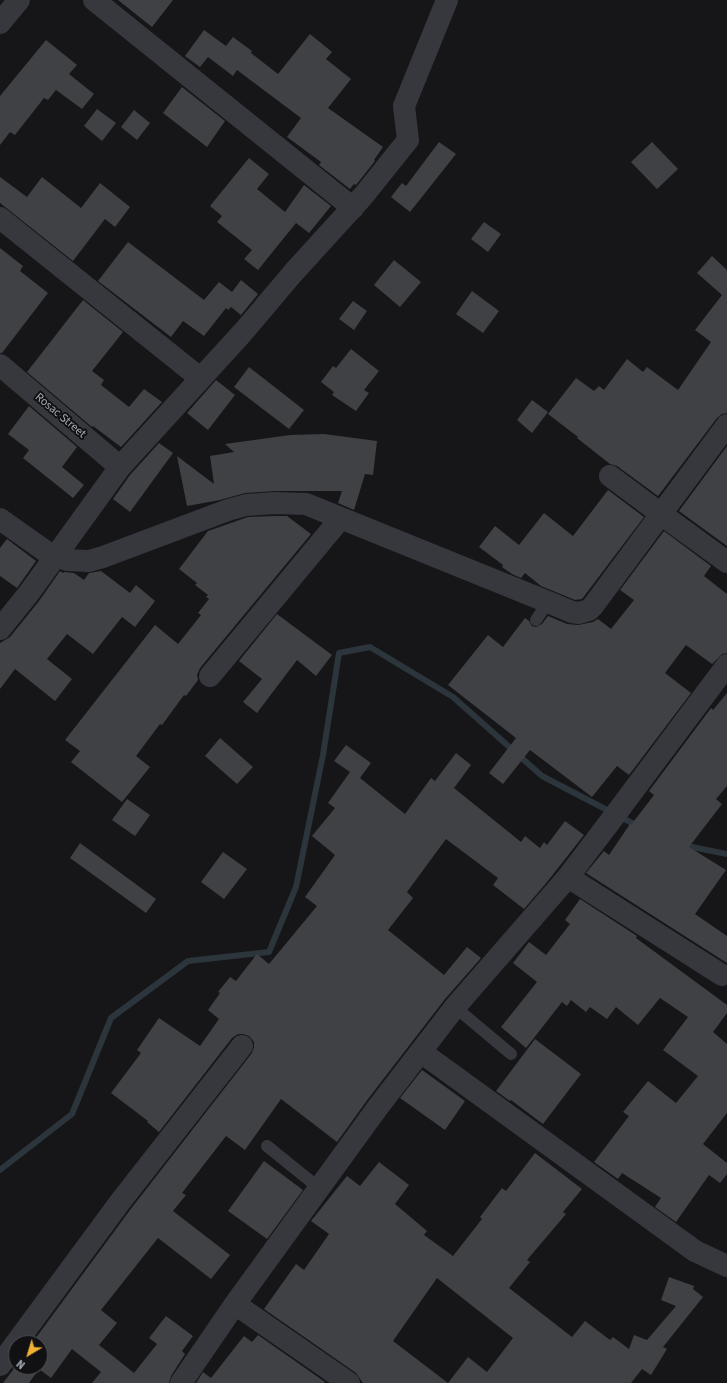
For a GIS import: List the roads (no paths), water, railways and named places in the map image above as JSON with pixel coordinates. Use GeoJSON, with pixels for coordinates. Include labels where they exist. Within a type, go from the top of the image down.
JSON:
{"type":"FeatureCollection","features":[{"type":"Feature","properties":{"kind":"street"},"geometry":{"type":"LineString","coordinates":[[0,23],[19,0]]}},
{"type":"Feature","properties":{"kind":"street"},"geometry":{"type":"LineString","coordinates":[[94,0],[353,208]]}},
{"type":"Feature","properties":{"kind":"street"},"geometry":{"type":"LineString","coordinates":[[0,629],[55,557],[120,467],[244,331],[293,273],[353,208],[408,140],[404,106],[447,0]]}},
{"type":"Feature","properties":{"kind":"street"},"geometry":{"type":"LineString","coordinates":[[0,218],[200,378]]}},
{"type":"Feature","properties":{"kind":"street","name":"Rosac Street"},"geometry":{"type":"LineString","coordinates":[[0,365],[120,467]]}},
{"type":"Feature","properties":{"kind":"street"},"geometry":{"type":"LineString","coordinates":[[0,519],[55,557],[67,560],[89,561],[103,558],[228,510],[246,505],[275,502],[306,504],[572,612],[579,613],[589,610],[727,425]]}},
{"type":"Feature","properties":{"kind":"street"},"geometry":{"type":"LineString","coordinates":[[610,476],[727,562]]}},
{"type":"Feature","properties":{"kind":"street"},"geometry":{"type":"LineString","coordinates":[[210,676],[341,518]]}},
{"type":"Feature","properties":{"kind":"street"},"geometry":{"type":"LineString","coordinates":[[181,1383],[235,1304],[378,1107],[455,1007],[568,877],[727,665]]}},
{"type":"Feature","properties":{"kind":"street"},"geometry":{"type":"LineString","coordinates":[[568,877],[722,975]]}},
{"type":"Feature","properties":{"kind":"street"},"geometry":{"type":"LineString","coordinates":[[22,1335],[125,1196],[242,1046]]}},
{"type":"Feature","properties":{"kind":"street"},"geometry":{"type":"LineString","coordinates":[[421,1052],[695,1251],[727,1266]]}},
{"type":"Feature","properties":{"kind":"street"},"geometry":{"type":"LineString","coordinates":[[235,1304],[337,1380]]}},
{"type":"Feature","properties":{"kind":"street"},"geometry":{"type":"LineString","coordinates":[[0,1365],[8,1354]]}},
{"type":"Feature","properties":{"kind":"lane"},"geometry":{"type":"LineString","coordinates":[[536,620],[548,602]]}},
{"type":"Feature","properties":{"kind":"lane"},"geometry":{"type":"LineString","coordinates":[[455,1007],[511,1054]]}},
{"type":"Feature","properties":{"kind":"lane"},"geometry":{"type":"LineString","coordinates":[[267,1146],[319,1188]]}},
{"type":"Feature","properties":{"kind":"waterway"},"geometry":{"type":"LineString","coordinates":[[0,1170],[72,1114],[111,1018],[188,961],[269,952],[296,887],[323,755],[339,653],[370,647],[453,697],[542,776],[632,823],[640,825]]}},
{"type":"Feature","properties":{"kind":"waterway"},"geometry":{"type":"LineString","coordinates":[[682,845],[727,854]]}}]}
